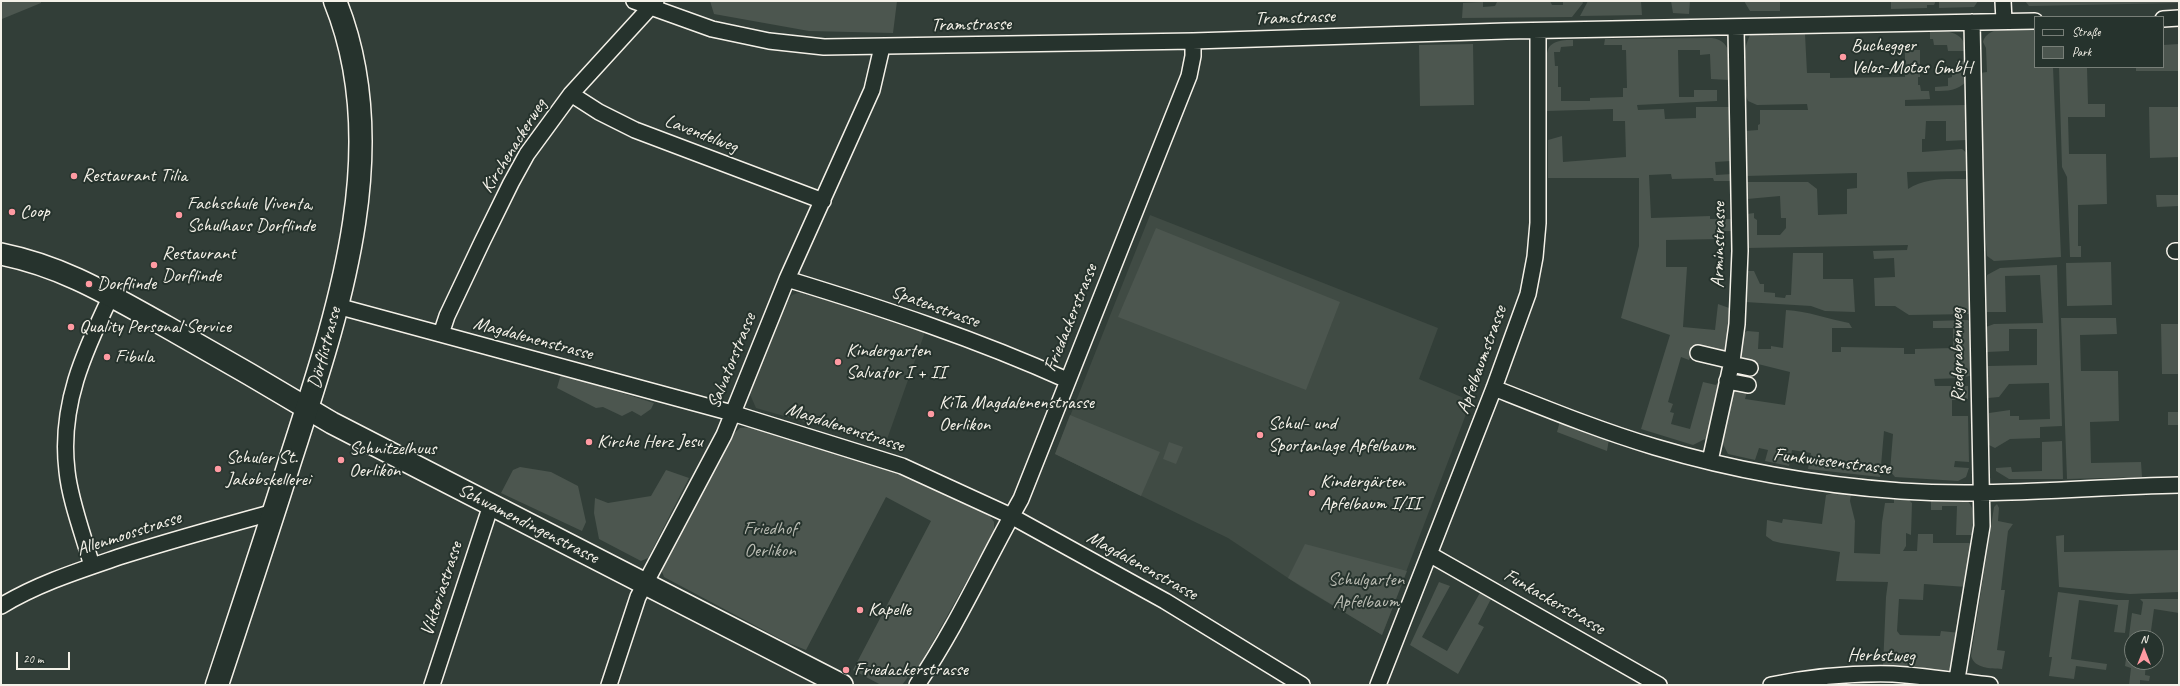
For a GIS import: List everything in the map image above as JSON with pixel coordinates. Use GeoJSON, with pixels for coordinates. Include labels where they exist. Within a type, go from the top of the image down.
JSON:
{"type":"FeatureCollection","features":[{"type":"Feature","properties":{"kind":"main road","name":"Dörflistrasse"},"geometry":{"type":"LineString","coordinates":[[217,685],[318,377],[337,306],[356,214],[362,159],[359,111],[354,67],[335,1]]}},
{"type":"Feature","properties":{"kind":"street","name":"Tramstrasse"},"geometry":{"type":"LineString","coordinates":[[634,1],[653,4],[712,29],[769,40],[824,47],[882,47],[2034,21]]}},
{"type":"Feature","properties":{"kind":"street"},"geometry":{"type":"LineString","coordinates":[[2003,1],[2004,21]]}},
{"type":"Feature","properties":{"kind":"street","name":"Kirchenackerweg"},"geometry":{"type":"LineString","coordinates":[[441,334],[461,286],[511,183],[528,154],[571,94],[653,4]]}},
{"type":"Feature","properties":{"kind":"street"},"geometry":{"type":"LineString","coordinates":[[2164,19],[2179,18]]}},
{"type":"Feature","properties":{"kind":"street","name":"Riedgrabenweg"},"geometry":{"type":"LineString","coordinates":[[1956,683],[1982,526],[1972,22]]}},
{"type":"Feature","properties":{"kind":"street","name":"Arminstrasse"},"geometry":{"type":"LineString","coordinates":[[1710,461],[1732,362],[1737,324],[1740,251],[1736,28]]}},
{"type":"Feature","properties":{"kind":"street","name":"Apfelbaumstrasse"},"geometry":{"type":"LineString","coordinates":[[1378,685],[1494,388],[1528,294],[1535,257],[1538,222],[1538,31]]}},
{"type":"Feature","properties":{"kind":"street","name":"Friedackerstrasse"},"geometry":{"type":"LineString","coordinates":[[917,685],[934,661],[995,550],[1021,499],[1189,76],[1193,56],[1193,40]]}},
{"type":"Feature","properties":{"kind":"street","name":"Salvatorstrasse"},"geometry":{"type":"LineString","coordinates":[[609,685],[638,597],[724,436],[787,279],[872,90],[882,47]]}},
{"type":"Feature","properties":{"kind":"street","name":"Lavendelweg"},"geometry":{"type":"LineString","coordinates":[[571,94],[598,112],[635,130],[823,201]]}},
{"type":"Feature","properties":{"kind":"street","name":"Schwamendingenstrasse"},"geometry":{"type":"LineString","coordinates":[[1,254],[31,260],[51,267],[111,296],[338,426],[842,685]]}},
{"type":"Feature","properties":{"kind":"street","name":"Spatenstrasse"},"geometry":{"type":"LineString","coordinates":[[787,279],[939,328],[1028,362],[1067,380]]}},
{"type":"Feature","properties":{"kind":"street"},"geometry":{"type":"LineString","coordinates":[[92,566],[66,472],[68,414],[74,381],[85,351],[111,296]]}},
{"type":"Feature","properties":{"kind":"street","name":"Magdalenenstrasse"},"geometry":{"type":"LineString","coordinates":[[337,306],[732,413],[902,466],[1011,516],[1165,601],[1302,685]]}},
{"type":"Feature","properties":{"kind":"street"},"geometry":{"type":"LineString","coordinates":[[1698,353],[1750,368]]}},
{"type":"Feature","properties":{"kind":"street"},"geometry":{"type":"LineString","coordinates":[[1727,381],[1748,385]]}},
{"type":"Feature","properties":{"kind":"street","name":"Funkwiesenstrasse"},"geometry":{"type":"LineString","coordinates":[[1494,388],[1656,448],[1811,482],[1902,491],[1982,493],[2179,486]]}},
{"type":"Feature","properties":{"kind":"street","name":"Viktoriastrasse"},"geometry":{"type":"LineString","coordinates":[[432,685],[490,505]]}},
{"type":"Feature","properties":{"kind":"street","name":"Allenmoosstrasse"},"geometry":{"type":"LineString","coordinates":[[1,606],[56,579],[92,566],[186,536],[274,512]]}},
{"type":"Feature","properties":{"kind":"street","name":"Funkackerstrasse"},"geometry":{"type":"LineString","coordinates":[[1429,554],[1659,685]]}},
{"type":"Feature","properties":{"kind":"street","name":"Herbstweg"},"geometry":{"type":"LineString","coordinates":[[1771,685],[1798,680],[1861,674],[1893,674],[1956,683],[1990,685]]}},
{"type":"Feature","properties":{"kind":"shaded area","name":"Schul- und Sportanlage Apfelbaum"},"geometry":{"type":"Polygon","coordinates":[[[1150,215],[1438,328],[1419,379],[1471,401],[1382,635],[1300,586],[1228,538],[1055,454],[1150,215]]]}},
{"type":"Feature","properties":{"kind":"shaded area","name":"Kindergarten Salvator I + II"},"geometry":{"type":"Polygon","coordinates":[[[801,292],[925,332],[885,445],[756,408],[749,392],[787,302],[792,295],[801,292]]]}},
{"type":"Feature","properties":{"kind":"green space"},"geometry":{"type":"Polygon","coordinates":[[[1,1],[41,1],[41,3],[2,19],[1,23],[1,1]]]}},
{"type":"Feature","properties":{"kind":"green space"},"geometry":{"type":"Polygon","coordinates":[[[710,1],[897,1],[893,33],[809,31],[714,14],[710,1]]]}},
{"type":"Feature","properties":{"kind":"green space"},"geometry":{"type":"Polygon","coordinates":[[[1550,1],[1552,5],[1563,5],[1563,1],[1582,1],[1583,3],[1572,17],[1462,18],[1463,3],[1483,2],[1483,7],[1495,6],[1497,2],[1550,1]]]}},
{"type":"Feature","properties":{"kind":"green space"},"geometry":{"type":"Polygon","coordinates":[[[1588,1],[1641,1],[1642,15],[1580,16],[1588,1]]]}},
{"type":"Feature","properties":{"kind":"green space"},"geometry":{"type":"Polygon","coordinates":[[[1671,1],[1690,1],[1689,14],[1673,13],[1671,1]]]}},
{"type":"Feature","properties":{"kind":"green space"},"geometry":{"type":"Polygon","coordinates":[[[1744,1],[1780,1],[1780,11],[1750,11],[1744,1]]]}},
{"type":"Feature","properties":{"kind":"green space"},"geometry":{"type":"Polygon","coordinates":[[[1891,1],[1935,1],[1935,3],[1934,5],[1927,5],[1927,8],[1891,9],[1891,1]]]}},
{"type":"Feature","properties":{"kind":"green space"},"geometry":{"type":"Polygon","coordinates":[[[1939,1],[1978,1],[1974,7],[1939,8],[1939,1]]]}},
{"type":"Feature","properties":{"kind":"green space"},"geometry":{"type":"Polygon","coordinates":[[[2025,1],[2179,1],[2179,3],[2029,6],[2025,1]]]}},
{"type":"Feature","properties":{"kind":"green space"},"geometry":{"type":"Polygon","coordinates":[[[2013,28],[2034,29],[2034,68],[2053,68],[2061,257],[1994,261],[1987,256],[1980,73],[1987,72],[1986,48],[1983,42],[1986,36],[1991,32],[2013,28]]]}},
{"type":"Feature","properties":{"kind":"green space"},"geometry":{"type":"Polygon","coordinates":[[[1930,31],[1942,31],[1958,35],[1965,44],[1966,51],[1948,51],[1947,45],[1934,45],[1933,39],[1930,39],[1930,31]]]}},
{"type":"Feature","properties":{"kind":"green space"},"geometry":{"type":"Polygon","coordinates":[[[1805,34],[1807,73],[1830,73],[1830,78],[1905,77],[1905,50],[1920,50],[1920,77],[1918,77],[1918,85],[1920,85],[1921,91],[1929,91],[1930,99],[1905,100],[1905,106],[1967,105],[1967,140],[1946,141],[1946,121],[1926,121],[1925,139],[1922,139],[1922,152],[1962,149],[1968,154],[1968,171],[1907,172],[1908,189],[1922,182],[1945,179],[1969,179],[1972,314],[1909,315],[1895,306],[1875,306],[1874,278],[1895,277],[1894,258],[1874,259],[1873,251],[1907,250],[1908,245],[1747,248],[1747,214],[1754,213],[1754,218],[1757,220],[1757,235],[1780,235],[1786,228],[1786,218],[1781,218],[1780,196],[1747,199],[1746,182],[1808,182],[1817,189],[1818,215],[1847,214],[1847,189],[1857,188],[1857,173],[1746,176],[1745,131],[1758,130],[1758,125],[1760,124],[1760,110],[1808,110],[1807,104],[1757,105],[1748,101],[1745,93],[1743,77],[1743,59],[1750,35],[1805,34]]]}},
{"type":"Feature","properties":{"kind":"green space"},"geometry":{"type":"Polygon","coordinates":[[[1712,38],[1724,43],[1727,48],[1729,53],[1729,80],[1711,79],[1710,54],[1700,55],[1700,50],[1678,50],[1679,97],[1694,97],[1694,90],[1717,90],[1717,101],[1637,105],[1638,110],[1664,109],[1665,119],[1696,118],[1696,107],[1729,107],[1731,161],[1715,162],[1716,175],[1732,174],[1732,181],[1714,181],[1713,178],[1672,179],[1671,174],[1649,175],[1651,218],[1710,216],[1710,219],[1732,219],[1732,231],[1720,231],[1719,239],[1666,240],[1666,267],[1687,267],[1683,327],[1715,330],[1718,304],[1732,309],[1726,350],[1724,352],[1697,357],[1691,355],[1689,360],[1681,357],[1668,402],[1673,404],[1670,412],[1674,413],[1671,424],[1690,429],[1703,382],[1716,385],[1722,375],[1707,438],[1693,445],[1641,429],[1670,335],[1621,318],[1639,246],[1639,178],[1548,178],[1548,140],[1562,136],[1563,162],[1626,157],[1625,121],[1613,121],[1613,109],[1547,111],[1546,58],[1552,44],[1558,41],[1573,40],[1573,46],[1561,47],[1560,52],[1554,52],[1555,66],[1558,66],[1558,87],[1561,87],[1561,101],[1590,101],[1590,98],[1623,97],[1623,88],[1627,88],[1626,50],[1622,50],[1622,45],[1604,45],[1605,39],[1712,38]]]}},
{"type":"Feature","properties":{"kind":"green space"},"geometry":{"type":"Polygon","coordinates":[[[1473,44],[1474,105],[1420,106],[1419,45],[1473,44]]]}},
{"type":"Feature","properties":{"kind":"green space"},"geometry":{"type":"Polygon","coordinates":[[[2179,44],[2179,71],[2136,71],[2136,68],[2164,68],[2164,45],[2179,44]]]}},
{"type":"Feature","properties":{"kind":"green space"},"geometry":{"type":"Polygon","coordinates":[[[1956,61],[1966,61],[1967,81],[1960,87],[1952,90],[1935,91],[1935,87],[1948,86],[1948,78],[1952,77],[1952,69],[1956,69],[1956,61]]]}},
{"type":"Feature","properties":{"kind":"green space"},"geometry":{"type":"Polygon","coordinates":[[[2059,68],[2087,68],[2088,104],[2105,104],[2105,117],[2068,117],[2069,154],[2106,154],[2107,204],[2078,205],[2078,246],[2081,246],[2081,257],[2070,257],[2067,177],[2062,167],[2059,68]]]}},
{"type":"Feature","properties":{"kind":"green space"},"geometry":{"type":"Polygon","coordinates":[[[2149,107],[2179,107],[2179,157],[2150,158],[2149,107]]]}},
{"type":"Feature","properties":{"kind":"green space"},"geometry":{"type":"Polygon","coordinates":[[[2156,195],[2179,195],[2179,206],[2157,207],[2156,195]]]}},
{"type":"Feature","properties":{"kind":"green space"},"geometry":{"type":"Polygon","coordinates":[[[1156,228],[1340,302],[1306,390],[1118,317],[1156,228]]]}},
{"type":"Feature","properties":{"kind":"green space"},"geometry":{"type":"Polygon","coordinates":[[[1793,253],[1823,253],[1823,279],[1853,279],[1855,312],[1825,311],[1811,306],[1745,302],[1747,271],[1754,271],[1760,284],[1764,284],[1764,292],[1775,293],[1775,297],[1785,298],[1786,295],[1791,295],[1793,253]]]}},
{"type":"Feature","properties":{"kind":"green space"},"geometry":{"type":"Polygon","coordinates":[[[2111,262],[2112,305],[2067,306],[2066,263],[2111,262]]]}},
{"type":"Feature","properties":{"kind":"green space"},"geometry":{"type":"Polygon","coordinates":[[[2057,265],[2062,426],[2040,427],[2040,438],[2010,439],[1995,448],[1989,445],[1989,413],[2010,410],[2010,416],[2019,416],[2019,420],[2050,419],[2049,383],[2009,384],[1999,397],[1988,398],[1988,366],[2037,365],[2037,329],[2009,329],[2009,351],[1987,352],[1986,327],[1994,324],[2043,323],[2040,275],[2005,276],[2006,312],[1987,312],[1987,275],[2000,268],[2057,265]]]}},
{"type":"Feature","properties":{"kind":"green space"},"geometry":{"type":"Polygon","coordinates":[[[1786,310],[1810,313],[1849,323],[1852,328],[1832,328],[1832,352],[1841,352],[1841,347],[1904,348],[1904,354],[1915,354],[1915,349],[1953,348],[1953,328],[1933,328],[1933,321],[1968,320],[1972,324],[1973,375],[1961,378],[1934,379],[1935,386],[1968,386],[1968,399],[1952,400],[1952,416],[1968,416],[1969,462],[1955,461],[1954,467],[1969,468],[1966,477],[1958,481],[1895,477],[1890,471],[1893,434],[1884,431],[1880,477],[1808,469],[1811,453],[1792,450],[1789,466],[1765,461],[1768,450],[1759,448],[1755,460],[1728,454],[1721,440],[1733,389],[1747,392],[1745,399],[1785,405],[1790,372],[1738,359],[1742,334],[1747,331],[1759,332],[1758,349],[1771,349],[1771,346],[1783,348],[1786,310]]]}},
{"type":"Feature","properties":{"kind":"green space"},"geometry":{"type":"Polygon","coordinates":[[[2061,318],[2116,318],[2117,334],[2080,335],[2081,371],[2118,371],[2119,421],[2090,422],[2091,463],[2141,462],[2142,477],[2067,479],[2061,318]]]}},
{"type":"Feature","properties":{"kind":"green space"},"geometry":{"type":"Polygon","coordinates":[[[2161,324],[2179,324],[2179,374],[2162,374],[2161,324]]]}},
{"type":"Feature","properties":{"kind":"green space"},"geometry":{"type":"Polygon","coordinates":[[[561,374],[654,403],[651,409],[641,416],[632,411],[622,416],[603,407],[596,408],[557,388],[561,374]]]}},
{"type":"Feature","properties":{"kind":"green space"},"geometry":{"type":"Polygon","coordinates":[[[2168,412],[2179,412],[2179,425],[2168,425],[2168,412]]]}},
{"type":"Feature","properties":{"kind":"green space"},"geometry":{"type":"Polygon","coordinates":[[[1070,415],[1160,452],[1141,496],[1055,454],[1070,415]]]}},
{"type":"Feature","properties":{"kind":"green space"},"geometry":{"type":"Polygon","coordinates":[[[1560,421],[1609,439],[1607,451],[1557,432],[1560,421]]]}},
{"type":"Feature","properties":{"kind":"green space","name":"Friedhof Oerlikon"},"geometry":{"type":"Polygon","coordinates":[[[751,427],[901,472],[989,515],[994,522],[994,532],[912,679],[908,677],[902,685],[881,685],[853,670],[931,521],[886,497],[806,650],[786,642],[664,577],[662,572],[663,566],[732,435],[740,428],[751,427]]]}},
{"type":"Feature","properties":{"kind":"green space"},"geometry":{"type":"Polygon","coordinates":[[[2062,441],[2063,479],[2009,479],[1996,471],[1996,468],[2011,467],[2012,472],[2042,471],[2042,442],[2062,441]]]}},
{"type":"Feature","properties":{"kind":"green space"},"geometry":{"type":"Polygon","coordinates":[[[1169,442],[1183,447],[1176,464],[1163,459],[1169,442]]]}},
{"type":"Feature","properties":{"kind":"green space"},"geometry":{"type":"Polygon","coordinates":[[[520,467],[551,472],[578,486],[586,522],[582,531],[501,493],[513,470],[520,467]]]}},
{"type":"Feature","properties":{"kind":"green space"},"geometry":{"type":"Polygon","coordinates":[[[666,470],[689,478],[648,558],[641,561],[599,539],[594,513],[595,498],[608,503],[651,496],[666,470]]]}},
{"type":"Feature","properties":{"kind":"green space"},"geometry":{"type":"Polygon","coordinates":[[[1836,492],[1851,494],[1850,501],[1855,521],[1854,553],[1880,554],[1885,503],[1894,503],[1894,497],[1907,498],[1912,503],[1911,535],[1906,533],[1906,546],[1903,551],[1917,551],[1918,534],[1933,534],[1933,543],[1971,543],[1967,566],[1970,567],[1967,587],[1924,584],[1923,600],[1899,599],[1897,631],[1900,635],[1940,636],[1941,631],[1960,633],[1954,665],[1951,669],[1942,672],[1883,667],[1888,582],[1836,581],[1840,552],[1781,543],[1773,541],[1766,536],[1767,520],[1782,523],[1783,519],[1822,524],[1826,495],[1836,492]]]}},
{"type":"Feature","properties":{"kind":"green space"},"geometry":{"type":"Polygon","coordinates":[[[1931,499],[1966,500],[1972,507],[1973,511],[1972,535],[1956,535],[1957,506],[1942,506],[1942,510],[1931,510],[1931,499]]]}},
{"type":"Feature","properties":{"kind":"green space"},"geometry":{"type":"Polygon","coordinates":[[[1997,504],[1999,508],[1998,521],[2013,524],[2008,531],[2001,590],[2005,590],[1997,650],[2005,651],[2002,669],[1979,666],[1971,656],[1994,507],[1997,504]]]}},
{"type":"Feature","properties":{"kind":"green space"},"geometry":{"type":"Polygon","coordinates":[[[2064,535],[2064,552],[2179,550],[2179,592],[2130,594],[2059,587],[2056,536],[2064,535]]]}},
{"type":"Feature","properties":{"kind":"green space","name":"Schulgarten Apfelbaum"},"geometry":{"type":"Polygon","coordinates":[[[1305,544],[1407,571],[1382,635],[1288,578],[1305,544]]]}},
{"type":"Feature","properties":{"kind":"green space"},"geometry":{"type":"Polygon","coordinates":[[[1439,582],[1450,586],[1422,637],[1447,651],[1481,591],[1492,597],[1478,624],[1484,627],[1458,674],[1410,645],[1439,582]]]}},
{"type":"Feature","properties":{"kind":"green space"},"geometry":{"type":"Polygon","coordinates":[[[2058,592],[2117,600],[2129,600],[2124,633],[2114,632],[2118,605],[2079,600],[2071,659],[2107,664],[2106,670],[2076,666],[2074,679],[2049,676],[2052,657],[2049,657],[2058,592]]]}},
{"type":"Feature","properties":{"kind":"green space"},"geometry":{"type":"Polygon","coordinates":[[[2140,599],[2179,599],[2179,613],[2154,609],[2151,630],[2130,630],[2132,613],[2141,615],[2143,602],[2140,599]]]}},
{"type":"Feature","properties":{"kind":"green space"},"geometry":{"type":"Polygon","coordinates":[[[2131,670],[2145,670],[2145,675],[2150,676],[2149,681],[2140,680],[2140,685],[2129,685],[2131,670]]]}},
{"type":"Feature","properties":{"kind":"place","name":"Buchegger Velos-Motos GmbH"},"geometry":{"type":"Point","coordinates":[1843,57]}},
{"type":"Feature","properties":{"kind":"place","name":"Restaurant Tilia"},"geometry":{"type":"Point","coordinates":[74,176]}},
{"type":"Feature","properties":{"kind":"place","name":"Coop"},"geometry":{"type":"Point","coordinates":[12,212]}},
{"type":"Feature","properties":{"kind":"place","name":"Fachschule Viventa, Schulhaus Dorflinde"},"geometry":{"type":"Point","coordinates":[179,215]}},
{"type":"Feature","properties":{"kind":"place","name":"Restaurant Dorflinde"},"geometry":{"type":"Point","coordinates":[154,265]}},
{"type":"Feature","properties":{"kind":"place","name":"Dorflinde"},"geometry":{"type":"Point","coordinates":[89,284]}},
{"type":"Feature","properties":{"kind":"place","name":"Quality Personal Service"},"geometry":{"type":"Point","coordinates":[71,327]}},
{"type":"Feature","properties":{"kind":"place","name":"Fibula"},"geometry":{"type":"Point","coordinates":[107,357]}},
{"type":"Feature","properties":{"kind":"place","name":"Kindergarten Salvator I + II"},"geometry":{"type":"Point","coordinates":[838,362]}},
{"type":"Feature","properties":{"kind":"place","name":"KiTa Magdalenenstrasse Oerlikon"},"geometry":{"type":"Point","coordinates":[931,414]}},
{"type":"Feature","properties":{"kind":"place","name":"Schul- und Sportanlage Apfelbaum"},"geometry":{"type":"Point","coordinates":[1260,435]}},
{"type":"Feature","properties":{"kind":"place","name":"Kirche Herz Jesu"},"geometry":{"type":"Point","coordinates":[589,442]}},
{"type":"Feature","properties":{"kind":"place","name":"Schnitzelhuus Oerlikon"},"geometry":{"type":"Point","coordinates":[341,460]}},
{"type":"Feature","properties":{"kind":"place","name":"Schuler St. Jakobskellerei"},"geometry":{"type":"Point","coordinates":[218,469]}},
{"type":"Feature","properties":{"kind":"place","name":"Kindergärten Apfelbaum I/II"},"geometry":{"type":"Point","coordinates":[1312,493]}},
{"type":"Feature","properties":{"kind":"place","name":"Kapelle"},"geometry":{"type":"Point","coordinates":[860,610]}},
{"type":"Feature","properties":{"kind":"place","name":"Friedackerstrasse"},"geometry":{"type":"Point","coordinates":[846,670]}}]}
